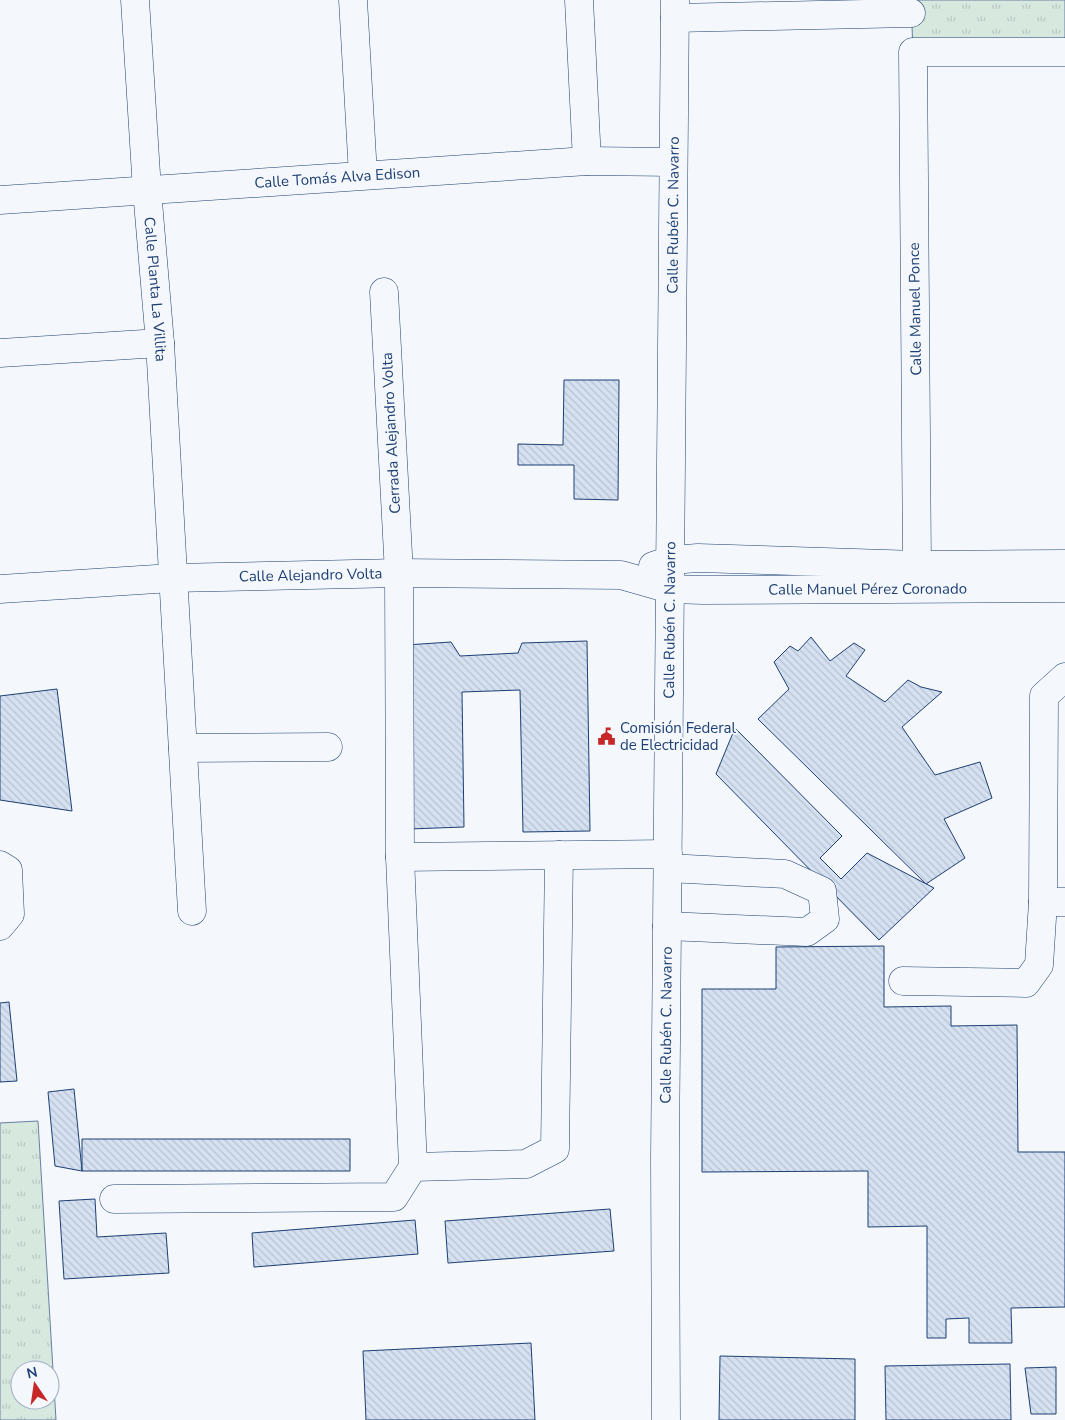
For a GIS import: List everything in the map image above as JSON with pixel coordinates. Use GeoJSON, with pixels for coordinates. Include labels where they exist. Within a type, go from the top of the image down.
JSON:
{"type":"FeatureCollection","features":[{"type":"Feature","properties":{"kind":"street","name":"Calle Planta La Villita"},"geometry":{"type":"LineString","coordinates":[[135,0],[147,190],[160,343],[192,911]]}},
{"type":"Feature","properties":{"kind":"street"},"geometry":{"type":"LineString","coordinates":[[353,0],[363,175]]}},
{"type":"Feature","properties":{"kind":"street"},"geometry":{"type":"LineString","coordinates":[[579,0],[587,161]]}},
{"type":"Feature","properties":{"kind":"street"},"geometry":{"type":"LineString","coordinates":[[675,9],[912,13]]}},
{"type":"Feature","properties":{"kind":"street","name":"Calle Rubén C. Navarro"},"geometry":{"type":"LineString","coordinates":[[666,1420],[665,1158],[675,9]]}},
{"type":"Feature","properties":{"kind":"street","name":"Calle Manuel Ponce"},"geometry":{"type":"LineString","coordinates":[[917,565],[913,52],[1065,52]]}},
{"type":"Feature","properties":{"kind":"street","name":"Calle Tomás Alva Edison"},"geometry":{"type":"LineString","coordinates":[[0,200],[587,161],[673,162]]}},
{"type":"Feature","properties":{"kind":"street","name":"Cerrada Alejandro Volta"},"geometry":{"type":"LineString","coordinates":[[384,292],[399,573],[400,857],[413,1167]]}},
{"type":"Feature","properties":{"kind":"street"},"geometry":{"type":"LineString","coordinates":[[0,353],[160,343]]}},
{"type":"Feature","properties":{"kind":"street","name":"Calle Manuel Pérez Coronado"},"geometry":{"type":"LineString","coordinates":[[671,560],[698,558],[917,565],[1065,564]]}},
{"type":"Feature","properties":{"kind":"street","name":"Calle Alejandro Volta"},"geometry":{"type":"LineString","coordinates":[[622,576],[671,560]]}},
{"type":"Feature","properties":{"kind":"street","name":"Calle Alejandro Volta"},"geometry":{"type":"LineString","coordinates":[[0,589],[172,578],[399,573],[622,576],[670,589]]}},
{"type":"Feature","properties":{"kind":"street","name":"Calle Manuel Pérez Coronado"},"geometry":{"type":"LineString","coordinates":[[670,589],[1065,588]]}},
{"type":"Feature","properties":{"kind":"street"},"geometry":{"type":"LineString","coordinates":[[904,981],[1026,983],[1039,965],[1054,902],[1044,696],[1065,677]]}},
{"type":"Feature","properties":{"kind":"street"},"geometry":{"type":"LineString","coordinates":[[183,748],[328,747]]}},
{"type":"Feature","properties":{"kind":"street"},"geometry":{"type":"LineString","coordinates":[[114,1199],[394,1197],[413,1167],[526,1164],[555,1149],[560,855]]}},
{"type":"Feature","properties":{"kind":"street"},"geometry":{"type":"LineString","coordinates":[[400,857],[560,855],[668,861],[785,874],[822,891],[825,919],[807,932],[667,926]]}},
{"type":"Feature","properties":{"kind":"street"},"geometry":{"type":"LineString","coordinates":[[0,865],[8,870],[10,914],[0,926]]}},
{"type":"Feature","properties":{"kind":"green space"},"geometry":{"type":"Polygon","coordinates":[[[911,0],[1065,0],[1065,53],[913,52],[911,0]]]}},
{"type":"Feature","properties":{"kind":"green space"},"geometry":{"type":"Polygon","coordinates":[[[38,1121],[52,1360],[10,1360],[10,1410],[55,1410],[56,1420],[0,1420],[0,1123],[38,1121]]]}},
{"type":"Feature","properties":{"kind":"building"},"geometry":{"type":"Polygon","coordinates":[[[564,380],[619,380],[618,500],[574,499],[574,465],[518,465],[518,444],[563,445],[564,380]]]}},
{"type":"Feature","properties":{"kind":"building"},"geometry":{"type":"Polygon","coordinates":[[[811,637],[830,661],[854,643],[865,650],[846,676],[885,702],[908,680],[921,687],[942,692],[902,727],[935,775],[980,762],[992,798],[944,819],[965,858],[926,884],[758,719],[789,689],[774,662],[790,646],[798,651],[811,637]]]}},
{"type":"Feature","properties":{"kind":"building"},"geometry":{"type":"Polygon","coordinates":[[[587,641],[590,831],[523,832],[520,690],[462,692],[464,827],[409,829],[406,645],[451,642],[460,656],[518,653],[522,643],[587,641]]]}},
{"type":"Feature","properties":{"kind":"building"},"geometry":{"type":"Polygon","coordinates":[[[57,689],[72,811],[0,800],[0,696],[57,689]]]}},
{"type":"Feature","properties":{"kind":"building"},"geometry":{"type":"Polygon","coordinates":[[[735,728],[842,836],[820,858],[841,879],[867,853],[934,888],[879,940],[716,774],[735,728]]]}},
{"type":"Feature","properties":{"kind":"building"},"geometry":{"type":"Polygon","coordinates":[[[884,946],[884,1007],[951,1006],[951,1026],[1017,1025],[1018,1152],[1065,1152],[1065,1307],[1011,1308],[1012,1343],[969,1343],[969,1318],[946,1319],[946,1338],[927,1338],[927,1226],[868,1227],[868,1171],[702,1172],[702,989],[776,989],[776,947],[884,946]]]}},
{"type":"Feature","properties":{"kind":"building"},"geometry":{"type":"Polygon","coordinates":[[[9,1002],[17,1081],[0,1082],[0,1003],[9,1002]]]}},
{"type":"Feature","properties":{"kind":"building"},"geometry":{"type":"Polygon","coordinates":[[[74,1089],[82,1171],[55,1166],[48,1092],[74,1089]]]}},
{"type":"Feature","properties":{"kind":"building"},"geometry":{"type":"Polygon","coordinates":[[[82,1139],[350,1139],[350,1171],[82,1171],[82,1139]]]}},
{"type":"Feature","properties":{"kind":"building"},"geometry":{"type":"Polygon","coordinates":[[[95,1199],[97,1237],[166,1233],[169,1273],[64,1279],[59,1201],[95,1199]]]}},
{"type":"Feature","properties":{"kind":"building"},"geometry":{"type":"Polygon","coordinates":[[[610,1209],[614,1251],[448,1263],[445,1221],[610,1209]]]}},
{"type":"Feature","properties":{"kind":"building"},"geometry":{"type":"Polygon","coordinates":[[[415,1220],[418,1254],[254,1267],[252,1233],[415,1220]]]}},
{"type":"Feature","properties":{"kind":"building"},"geometry":{"type":"Polygon","coordinates":[[[531,1343],[535,1420],[366,1420],[363,1351],[531,1343]]]}},
{"type":"Feature","properties":{"kind":"building"},"geometry":{"type":"Polygon","coordinates":[[[720,1356],[855,1359],[855,1420],[719,1420],[720,1356]]]}},
{"type":"Feature","properties":{"kind":"building"},"geometry":{"type":"Polygon","coordinates":[[[1010,1364],[1011,1420],[886,1420],[885,1366],[1010,1364]]]}},
{"type":"Feature","properties":{"kind":"building"},"geometry":{"type":"Polygon","coordinates":[[[1056,1367],[1056,1414],[1031,1414],[1025,1368],[1056,1367]]]}},
{"type":"Feature","properties":{"kind":"place","name":"Comisión Federal de Electricidad"},"geometry":{"type":"Point","coordinates":[606,737]}}]}
